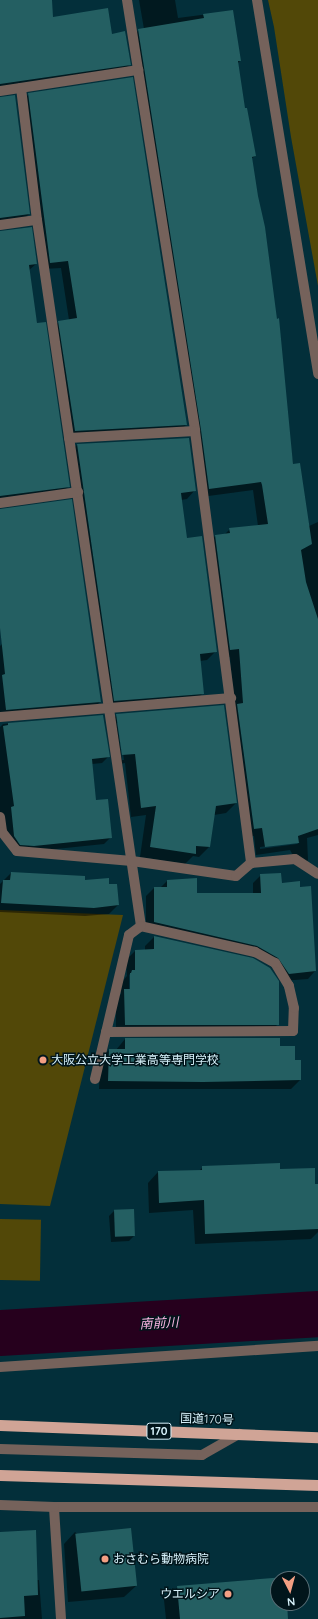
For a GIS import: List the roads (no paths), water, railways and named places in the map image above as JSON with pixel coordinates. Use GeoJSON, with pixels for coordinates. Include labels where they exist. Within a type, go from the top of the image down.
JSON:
{"type":"FeatureCollection","features":[{"type":"Feature","properties":{"kind":"highway","name":"国道170号"},"geometry":{"type":"LineString","coordinates":[[0,1425],[318,1437]]}},
{"type":"Feature","properties":{"kind":"highway"},"geometry":{"type":"LineString","coordinates":[[0,1475],[318,1485]]}},
{"type":"Feature","properties":{"kind":"street"},"geometry":{"type":"LineString","coordinates":[[127,0],[195,431],[231,698],[251,863]]}},
{"type":"Feature","properties":{"kind":"street"},"geometry":{"type":"LineString","coordinates":[[257,0],[318,374]]}},
{"type":"Feature","properties":{"kind":"street"},"geometry":{"type":"LineString","coordinates":[[0,91],[138,70]]}},
{"type":"Feature","properties":{"kind":"street"},"geometry":{"type":"LineString","coordinates":[[21,88],[37,220],[141,926]]}},
{"type":"Feature","properties":{"kind":"street"},"geometry":{"type":"LineString","coordinates":[[0,225],[37,220]]}},
{"type":"Feature","properties":{"kind":"street"},"geometry":{"type":"LineString","coordinates":[[69,438],[195,431]]}},
{"type":"Feature","properties":{"kind":"street"},"geometry":{"type":"LineString","coordinates":[[0,503],[78,492]]}},
{"type":"Feature","properties":{"kind":"street"},"geometry":{"type":"LineString","coordinates":[[0,717],[231,698]]}},
{"type":"Feature","properties":{"kind":"street"},"geometry":{"type":"LineString","coordinates":[[0,817],[2,832],[17,851],[132,861],[236,876],[251,863],[295,859],[318,874]]}},
{"type":"Feature","properties":{"kind":"street"},"geometry":{"type":"LineString","coordinates":[[95,1079],[106,1032],[129,935],[141,926],[255,952],[275,964],[289,986],[294,1008],[293,1031],[106,1032]]}},
{"type":"Feature","properties":{"kind":"street"},"geometry":{"type":"LineString","coordinates":[[0,1367],[318,1346]]}},
{"type":"Feature","properties":{"kind":"street"},"geometry":{"type":"LineString","coordinates":[[0,1449],[202,1455],[240,1434]]}},
{"type":"Feature","properties":{"kind":"street"},"geometry":{"type":"LineString","coordinates":[[0,1505],[54,1507],[318,1507]]}},
{"type":"Feature","properties":{"kind":"street"},"geometry":{"type":"LineString","coordinates":[[54,1507],[61,1619]]}},
{"type":"Feature","properties":{"kind":"waterway","name":"南前川"},"geometry":{"type":"LineString","coordinates":[[0,1333],[318,1314]]}},
{"type":"Feature","properties":{"kind":"place","name":"大阪公立大学工業高等専門学校"},"geometry":{"type":"Point","coordinates":[43,1060]}},
{"type":"Feature","properties":{"kind":"place","name":"おさむら動物病院"},"geometry":{"type":"Point","coordinates":[105,1559]}},
{"type":"Feature","properties":{"kind":"place","name":"ウエルシア"},"geometry":{"type":"Point","coordinates":[228,1594]}}]}
